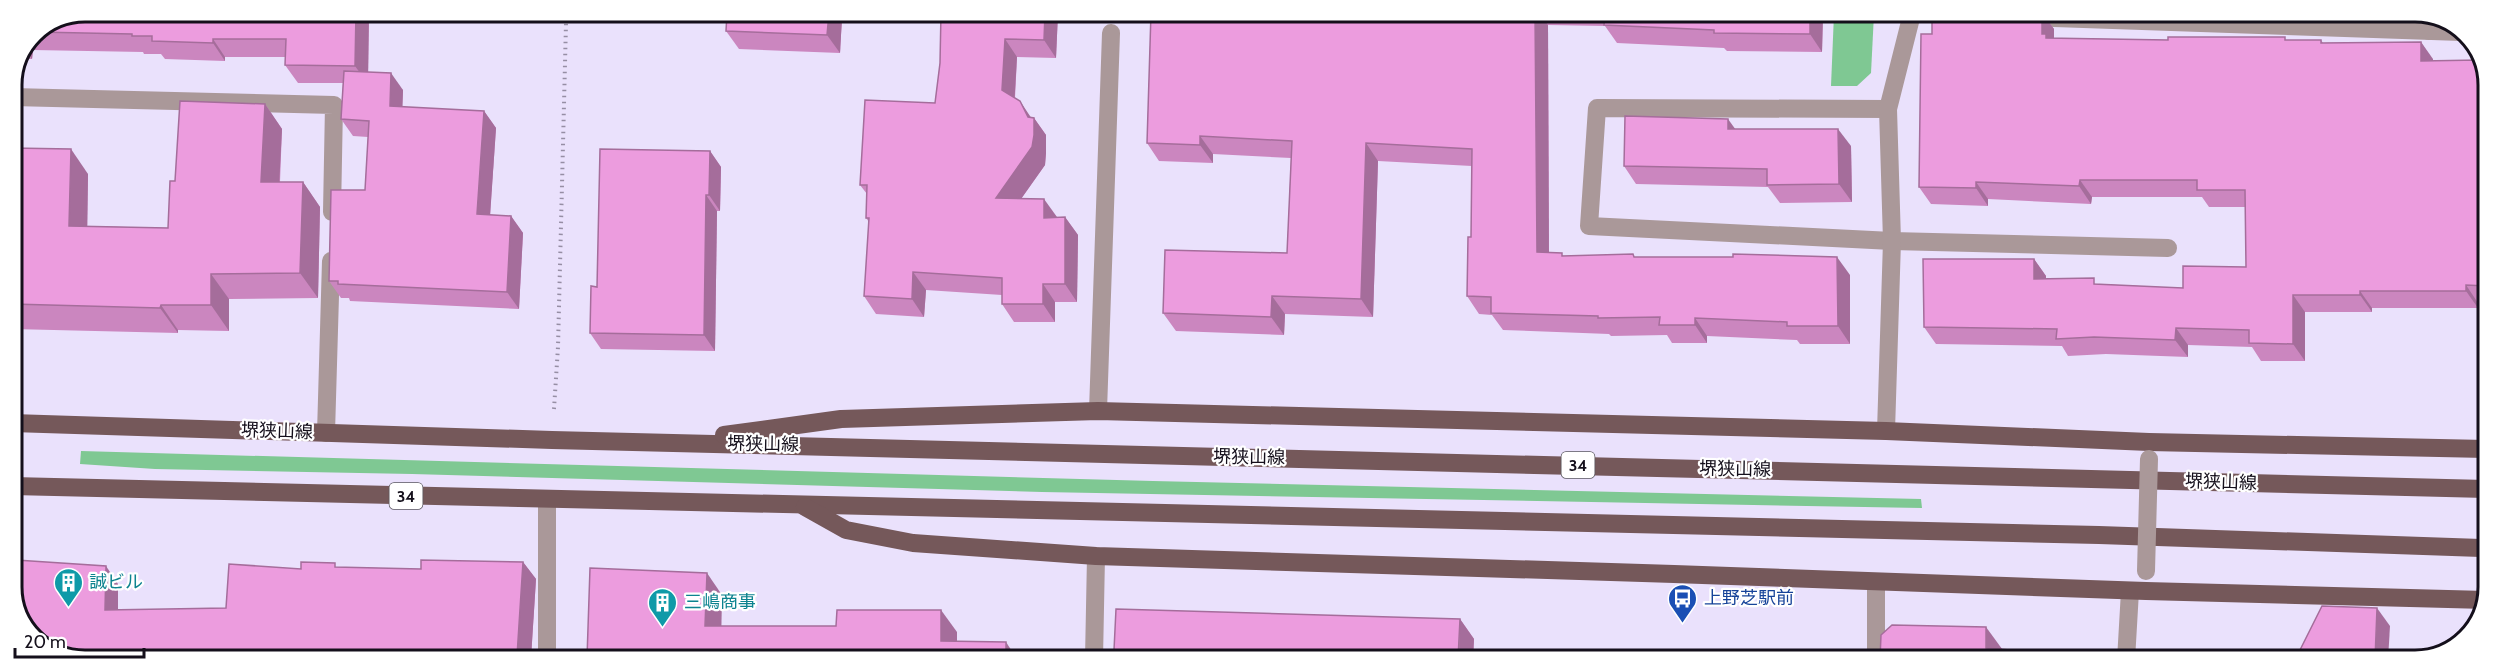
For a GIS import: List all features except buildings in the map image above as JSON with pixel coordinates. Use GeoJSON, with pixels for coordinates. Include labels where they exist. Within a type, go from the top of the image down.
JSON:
{"type":"FeatureCollection","features":[{"type":"Feature","properties":{"kind":"main road"},"geometry":{"type":"LineString","coordinates":[[669,442],[841,419],[1098,411],[1886,431],[2149,450],[2478,449]]}},
{"type":"Feature","properties":{"kind":"main road","name":"堺狭山線"},"geometry":{"type":"LineString","coordinates":[[23,423],[552,440],[2478,489]]}},
{"type":"Feature","properties":{"kind":"main road","name":"34"},"geometry":{"type":"LineString","coordinates":[[23,486],[2099,535],[2478,548]]}},
{"type":"Feature","properties":{"kind":"main road"},"geometry":{"type":"LineString","coordinates":[[801,505],[846,530],[913,543],[1096,556],[1674,574],[1876,583],[2476,600]]}},
{"type":"Feature","properties":{"kind":"street"},"geometry":{"type":"LineString","coordinates":[[1886,431],[1892,241],[1888,110],[1910,22]]}},
{"type":"Feature","properties":{"kind":"street"},"geometry":{"type":"LineString","coordinates":[[2368,22],[2422,23]]}},
{"type":"Feature","properties":{"kind":"street"},"geometry":{"type":"LineString","coordinates":[[1098,411],[1111,33]]}},
{"type":"Feature","properties":{"kind":"street"},"geometry":{"type":"LineString","coordinates":[[22,97],[334,105],[326,433]]}},
{"type":"Feature","properties":{"kind":"street"},"geometry":{"type":"LineString","coordinates":[[1888,110],[1597,108],[1588,226],[1892,241],[2168,248]]}},
{"type":"Feature","properties":{"kind":"street"},"geometry":{"type":"LineString","coordinates":[[2128,650],[2138,591],[2146,571],[2149,450]]}},
{"type":"Feature","properties":{"kind":"street"},"geometry":{"type":"LineString","coordinates":[[547,500],[548,650]]}},
{"type":"Feature","properties":{"kind":"street"},"geometry":{"type":"LineString","coordinates":[[1094,650],[1096,556]]}},
{"type":"Feature","properties":{"kind":"street"},"geometry":{"type":"LineString","coordinates":[[1876,583],[1876,650]]}},
{"type":"Feature","properties":{"kind":"path"},"geometry":{"type":"LineString","coordinates":[[552,440],[558,347],[566,23]]}},
{"type":"Feature","properties":{"kind":"green space"},"geometry":{"type":"Polygon","coordinates":[[[1834,22],[1874,22],[1871,73],[1857,86],[1831,86],[1834,22]]]}},
{"type":"Feature","properties":{"kind":"green space"},"geometry":{"type":"Polygon","coordinates":[[[81,451],[1153,481],[1921,499],[1922,508],[1042,492],[155,469],[80,464],[81,451]]]}},
{"type":"Feature","properties":{"kind":"place","name":"誠ビル"},"geometry":{"type":"Point","coordinates":[68,608]}},
{"type":"Feature","properties":{"kind":"place","name":"上野芝駅前"},"geometry":{"type":"Point","coordinates":[1683,624]}},
{"type":"Feature","properties":{"kind":"place","name":"三嶋商事"},"geometry":{"type":"Point","coordinates":[663,628]}}]}
